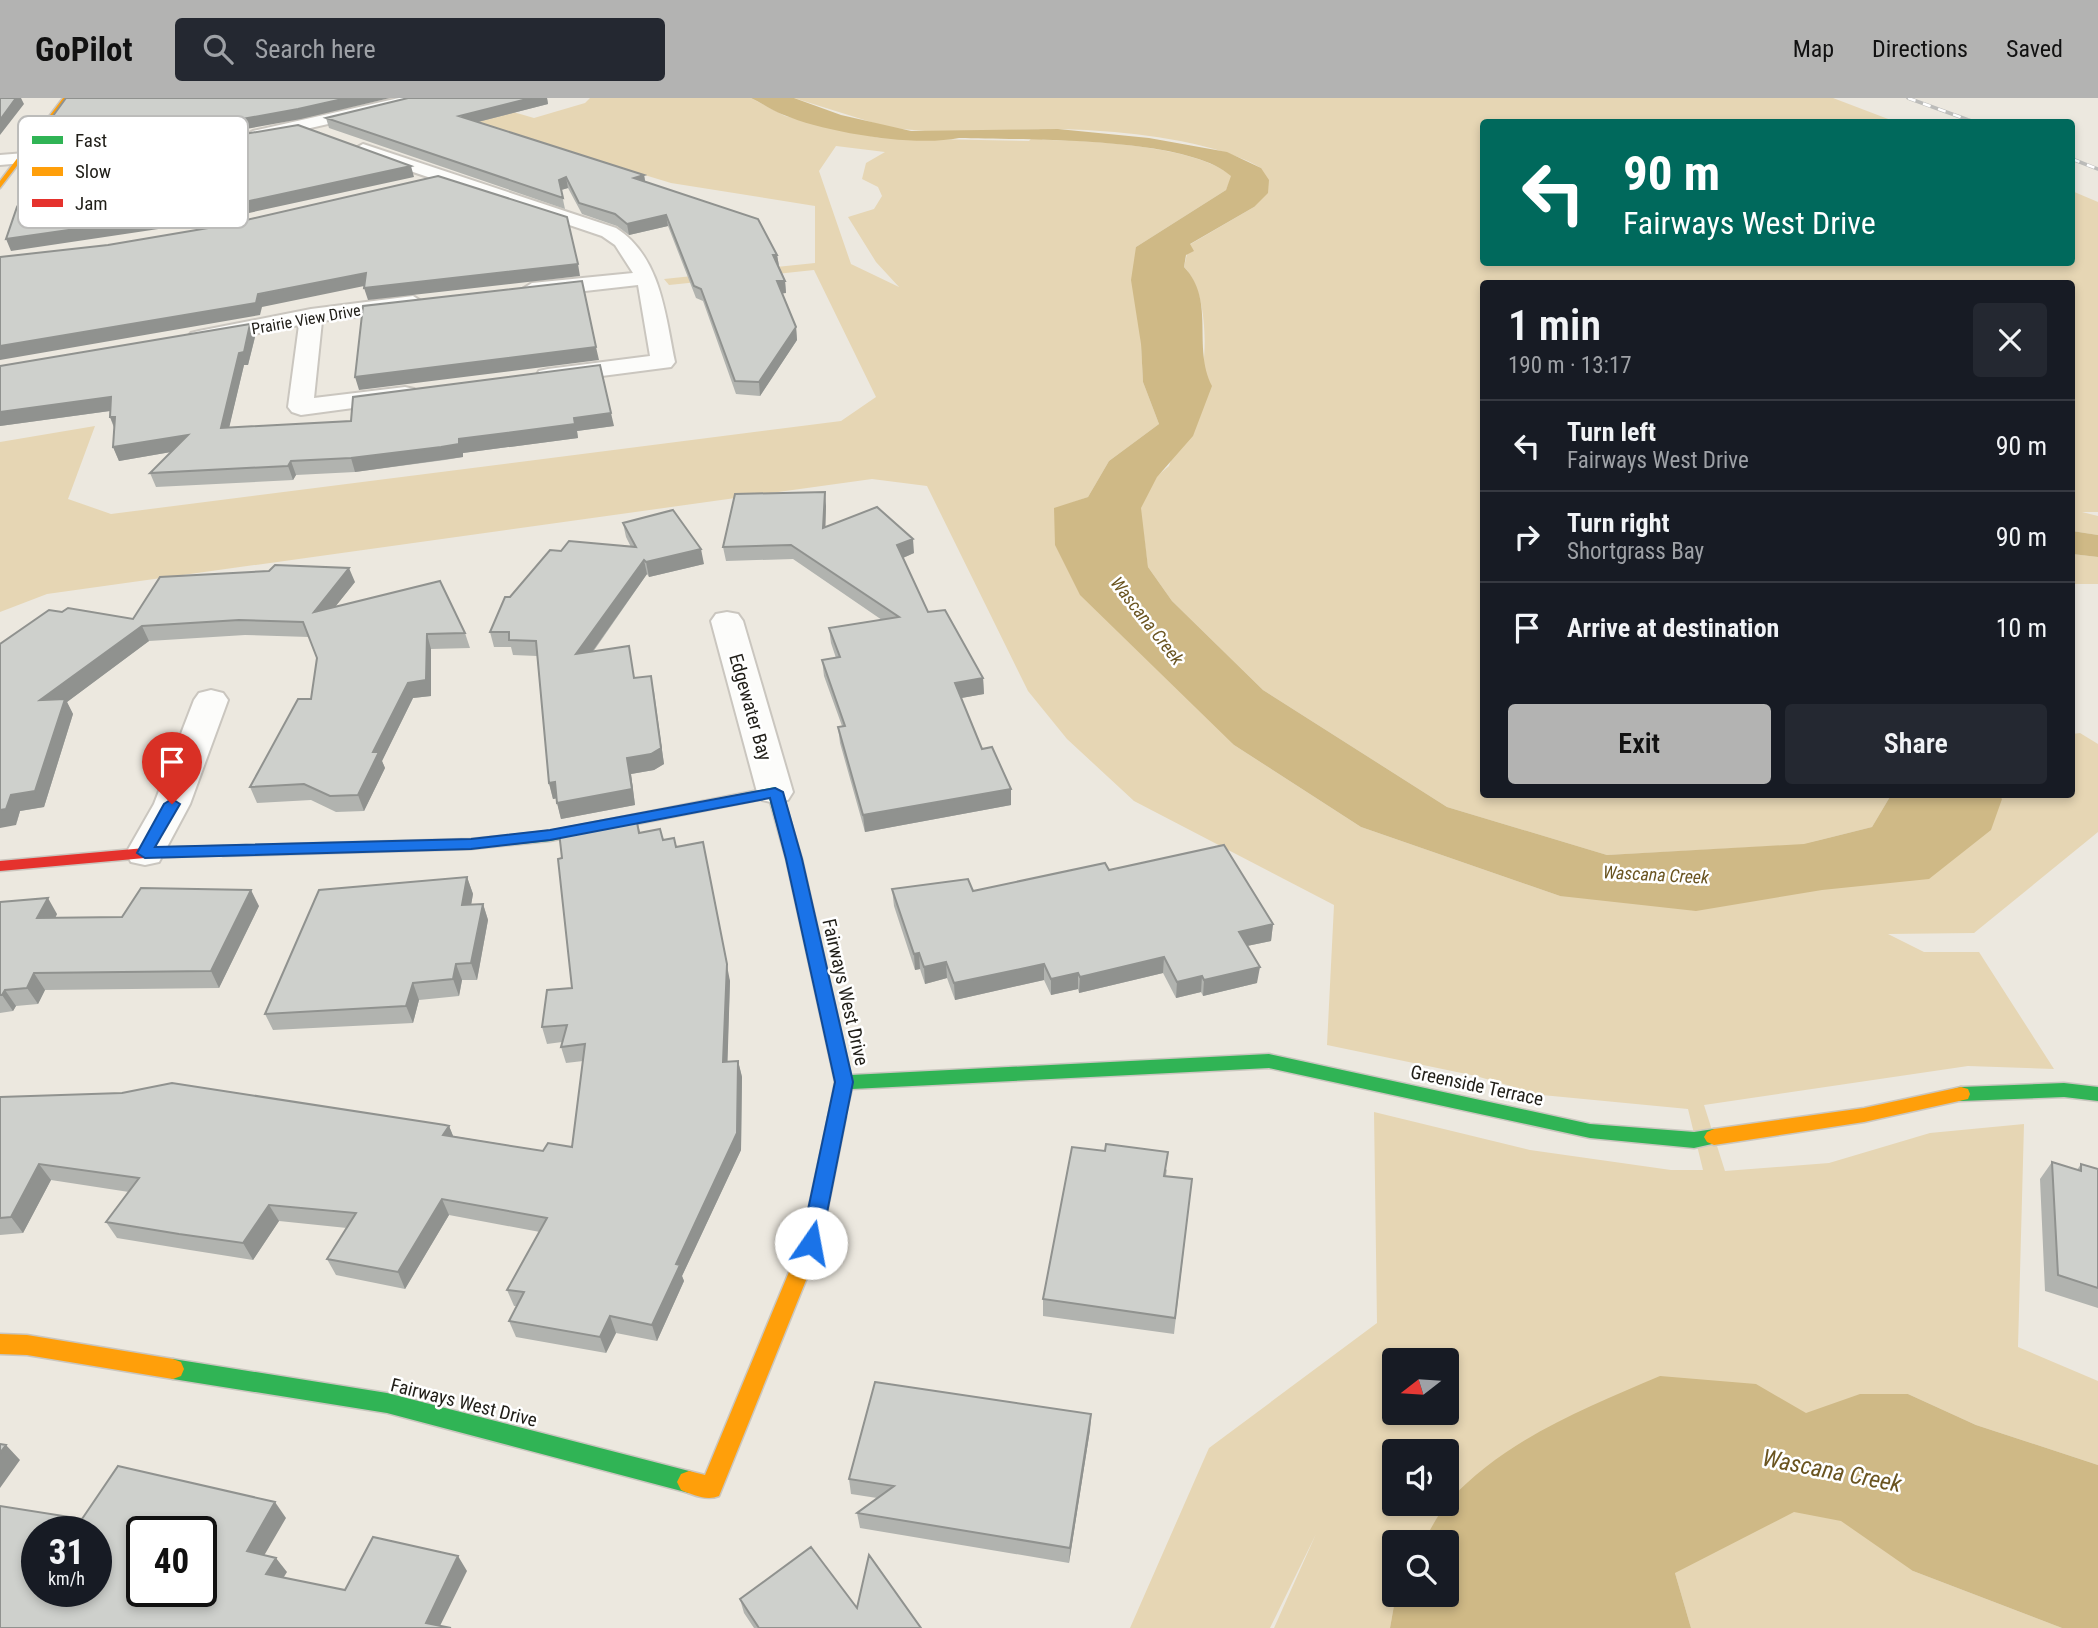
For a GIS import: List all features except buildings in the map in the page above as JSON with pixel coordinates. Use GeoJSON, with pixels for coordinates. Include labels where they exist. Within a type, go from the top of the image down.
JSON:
{"type":"FeatureCollection","features":[{"type":"Feature","properties":{"kind":"street"},"geometry":{"type":"LineString","coordinates":[[52,116],[66,98]]}},
{"type":"Feature","properties":{"kind":"street"},"geometry":{"type":"LineString","coordinates":[[248,137],[302,127],[421,98]]}},
{"type":"Feature","properties":{"kind":"street"},"geometry":{"type":"LineString","coordinates":[[302,127],[442,178],[609,232],[624,241],[647,278],[663,362],[528,379]]}},
{"type":"Feature","properties":{"kind":"street"},"geometry":{"type":"LineString","coordinates":[[0,160],[18,159]]}},
{"type":"Feature","properties":{"kind":"street"},"geometry":{"type":"LineString","coordinates":[[0,186],[18,160]]}},
{"type":"Feature","properties":{"kind":"street"},"geometry":{"type":"LineString","coordinates":[[405,188],[442,178]]}},
{"type":"Feature","properties":{"kind":"street"},"geometry":{"type":"LineString","coordinates":[[512,292],[647,278]]}},
{"type":"Feature","properties":{"kind":"street","name":"Prairie View Drive"},"geometry":{"type":"LineString","coordinates":[[178,342],[311,316],[435,300]]}},
{"type":"Feature","properties":{"kind":"street"},"geometry":{"type":"LineString","coordinates":[[311,316],[301,407],[435,390]]}},
{"type":"Feature","properties":{"kind":"street","name":"Edgewater Bay"},"geometry":{"type":"LineString","coordinates":[[727,621],[775,792]]}},
{"type":"Feature","properties":{"kind":"street"},"geometry":{"type":"LineString","coordinates":[[145,853],[172,804],[211,700]]}},
{"type":"Feature","properties":{"kind":"street"},"geometry":{"type":"LineString","coordinates":[[0,866],[145,853],[471,844],[550,835],[775,792]]}},
{"type":"Feature","properties":{"kind":"street","name":"Fairways West Drive"},"geometry":{"type":"LineString","coordinates":[[0,1344],[27,1345],[387,1403],[711,1488],[811,1243],[844,1082],[794,859],[775,792]]}},
{"type":"Feature","properties":{"kind":"street","name":"Greenside Terrace"},"geometry":{"type":"LineString","coordinates":[[844,1082],[1269,1061],[1590,1131],[1694,1140],[1864,1115],[1964,1093],[2064,1090],[2098,1094]]}},
{"type":"Feature","properties":{"kind":"shaded area"},"geometry":{"type":"Polygon","coordinates":[[[465,98],[534,118],[585,103],[590,98],[751,98],[785,116],[879,138],[1029,141],[1040,129],[937,132],[890,128],[794,98],[1833,98],[1888,119],[1480,119],[1480,266],[2075,266],[2075,192],[2098,202],[2098,512],[2082,512],[2098,516],[2098,535],[2075,531],[2075,280],[1480,280],[1480,798],[1889,798],[1872,827],[1804,844],[2002,798],[2075,798],[2075,734],[2080,733],[2098,744],[2098,832],[1974,933],[1888,934],[1924,952],[1979,952],[2054,1069],[1968,1066],[1704,1105],[1725,1171],[1829,1163],[1930,1133],[2024,1124],[2018,1347],[2098,1381],[2098,1465],[1976,1425],[1908,1394],[1913,1571],[2062,1628],[1691,1628],[1675,1573],[1459,1507],[1459,1439],[1382,1439],[1382,1516],[1439,1516],[1430,1530],[1382,1530],[1382,1607],[1394,1607],[1390,1628],[1274,1628],[1316,1534],[1270,1628],[1130,1628],[1209,1448],[1377,1323],[1374,1112],[1530,1150],[1671,1170],[1703,1170],[1688,1109],[1542,1095],[1476,1076],[1327,1045],[1334,905],[1134,801],[1067,739],[1028,691],[927,486],[872,479],[47,594],[0,612],[0,442],[95,426],[68,499],[111,514],[841,421],[876,397],[814,270],[669,285],[664,279],[815,263],[815,206],[671,183],[414,105],[465,98]],[[1050,129],[1042,140],[1113,143],[1169,151],[1216,166],[1232,176],[1226,190],[1136,247],[1143,382],[1159,424],[1109,461],[1088,497],[1054,509],[1234,745],[1361,827],[1560,896],[1775,846],[1607,855],[1447,807],[1263,690],[1172,601],[1148,567],[1140,508],[1156,477],[1169,466],[1201,378],[1205,342],[1203,314],[1196,287],[1184,267],[1189,245],[1254,207],[1261,168],[1215,149],[1188,142],[1100,131],[1050,129]],[[836,146],[819,171],[851,264],[899,287],[876,262],[848,217],[874,209],[882,196],[878,187],[862,179],[866,163],[885,152],[836,146]]]}},
{"type":"Feature","properties":{"kind":"shaded area"},"geometry":{"type":"Polygon","coordinates":[[[2075,554],[2098,557],[2098,584],[2075,584],[2075,554]]]}},
{"type":"Feature","properties":{"kind":"water","name":"Wascana Creek"},"geometry":{"type":"Polygon","coordinates":[[[751,98],[794,98],[841,115],[911,131],[1058,129],[1149,138],[1227,152],[1261,168],[1269,180],[1268,193],[1254,207],[1190,244],[1194,251],[1186,255],[1184,267],[1194,280],[1202,309],[1204,356],[1212,386],[1193,436],[1157,477],[1141,508],[1148,567],[1172,601],[1263,690],[1447,807],[1607,855],[1804,844],[1872,827],[1889,798],[2002,798],[1991,830],[1929,879],[1822,890],[1696,911],[1560,896],[1361,827],[1234,745],[1080,595],[1055,545],[1054,508],[1088,497],[1109,461],[1159,424],[1143,382],[1141,344],[1131,280],[1136,247],[1226,190],[1231,176],[1209,163],[1179,153],[1142,147],[1061,140],[959,138],[919,141],[871,137],[802,122],[751,98]]]}},
{"type":"Feature","properties":{"kind":"water"},"geometry":{"type":"Polygon","coordinates":[[[2075,531],[2098,535],[2098,557],[2075,554],[2075,531]]]}},
{"type":"Feature","properties":{"kind":"water","name":"Wascana Creek"},"geometry":{"type":"Polygon","coordinates":[[[1660,1376],[1756,1384],[1806,1413],[1860,1394],[1908,1394],[1976,1425],[2098,1465],[2098,1628],[2062,1628],[1913,1571],[1841,1521],[1794,1512],[1675,1573],[1691,1628],[1390,1628],[1394,1607],[1459,1607],[1459,1530],[1430,1530],[1437,1516],[1459,1516],[1459,1491],[1495,1460],[1521,1443],[1603,1400],[1660,1376]]]}},
{"type":"Feature","properties":{"kind":"railway"},"geometry":{"type":"LineString","coordinates":[[1908,98],[1966,119]]}},
{"type":"Feature","properties":{"kind":"railway"},"geometry":{"type":"LineString","coordinates":[[2075,160],[2098,169]]}},
{"type":"Feature","properties":{"kind":"traffic: fast"},"geometry":{"type":"LineString","coordinates":[[223,851],[471,844],[550,836],[775,792],[794,859],[844,1082],[837,1117]]}},
{"type":"Feature","properties":{"kind":"traffic: fast"},"geometry":{"type":"LineString","coordinates":[[844,1082],[1269,1061],[1590,1131],[1694,1140],[1714,1137]]}},
{"type":"Feature","properties":{"kind":"traffic: fast"},"geometry":{"type":"LineString","coordinates":[[1961,1094],[2064,1090],[2098,1094]]}},
{"type":"Feature","properties":{"kind":"traffic: fast"},"geometry":{"type":"LineString","coordinates":[[173,1369],[387,1403],[689,1482]]}},
{"type":"Feature","properties":{"kind":"traffic: slow"},"geometry":{"type":"LineString","coordinates":[[52,116],[66,98]]}},
{"type":"Feature","properties":{"kind":"traffic: slow"},"geometry":{"type":"LineString","coordinates":[[0,186],[18,162]]}},
{"type":"Feature","properties":{"kind":"traffic: slow"},"geometry":{"type":"LineString","coordinates":[[1714,1137],[1864,1115],[1961,1094]]}},
{"type":"Feature","properties":{"kind":"traffic: slow"},"geometry":{"type":"LineString","coordinates":[[689,1482],[711,1488],[811,1243],[837,1117]]}},
{"type":"Feature","properties":{"kind":"traffic: slow"},"geometry":{"type":"LineString","coordinates":[[0,1344],[27,1345],[173,1369]]}},
{"type":"Feature","properties":{"kind":"traffic: jam"},"geometry":{"type":"LineString","coordinates":[[0,866],[145,853],[223,851]]}},
{"type":"Feature","properties":{"kind":"route"},"geometry":{"type":"LineString","coordinates":[[172,804],[145,853],[297,851],[471,844],[550,835],[775,792],[794,859],[844,1082],[811,1243]]}}]}
